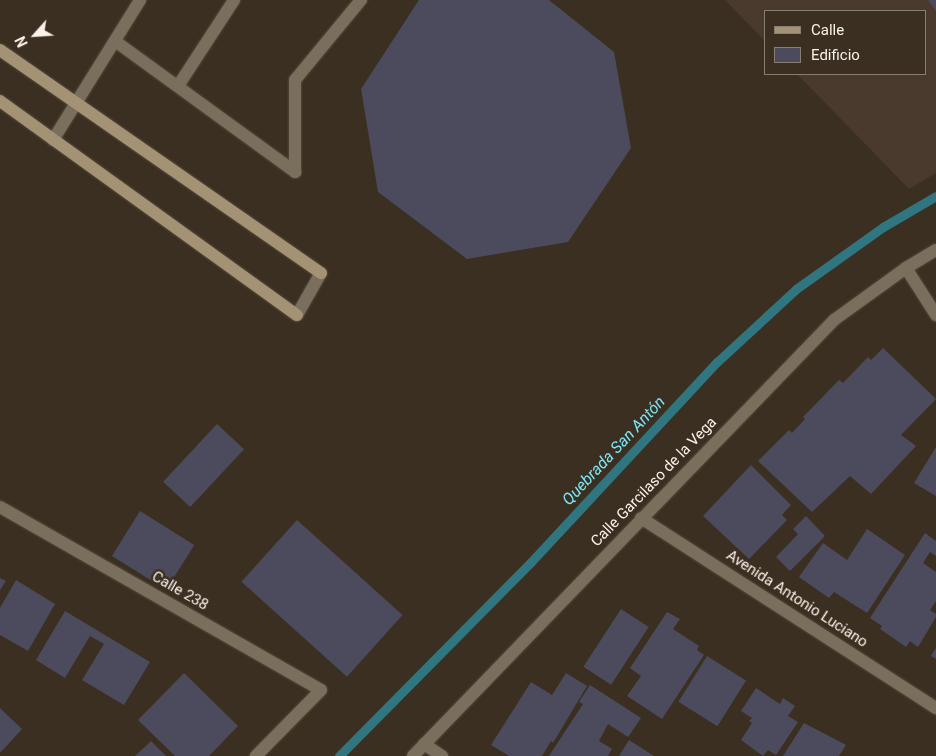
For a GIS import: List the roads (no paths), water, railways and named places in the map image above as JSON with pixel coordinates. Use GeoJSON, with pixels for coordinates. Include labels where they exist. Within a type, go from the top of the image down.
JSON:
{"type":"FeatureCollection","features":[{"type":"Feature","properties":{"kind":"main road"},"geometry":{"type":"LineString","coordinates":[[0,50],[321,273]]}},
{"type":"Feature","properties":{"kind":"main road"},"geometry":{"type":"LineString","coordinates":[[0,101],[297,315]]}},
{"type":"Feature","properties":{"kind":"street"},"geometry":{"type":"LineString","coordinates":[[53,140],[140,0]]}},
{"type":"Feature","properties":{"kind":"street"},"geometry":{"type":"LineString","coordinates":[[178,86],[234,0]]}},
{"type":"Feature","properties":{"kind":"street"},"geometry":{"type":"LineString","coordinates":[[115,41],[295,172],[295,80],[361,0]]}},
{"type":"Feature","properties":{"kind":"street","name":"Calle Garcilaso de la Vega"},"geometry":{"type":"LineString","coordinates":[[412,756],[834,320],[906,268],[936,250]]}},
{"type":"Feature","properties":{"kind":"street"},"geometry":{"type":"LineString","coordinates":[[906,268],[936,315]]}},
{"type":"Feature","properties":{"kind":"street"},"geometry":{"type":"LineString","coordinates":[[297,315],[321,273]]}},
{"type":"Feature","properties":{"kind":"street","name":"Calle 238"},"geometry":{"type":"LineString","coordinates":[[0,507],[321,690],[256,756]]}},
{"type":"Feature","properties":{"kind":"street","name":"Avenida Antonio Luciano"},"geometry":{"type":"LineString","coordinates":[[641,518],[936,708]]}},
{"type":"Feature","properties":{"kind":"street"},"geometry":{"type":"LineString","coordinates":[[424,744],[442,756]]}},
{"type":"Feature","properties":{"kind":"waterway","name":"Quebrada San Antón"},"geometry":{"type":"LineString","coordinates":[[339,756],[530,563],[717,362],[796,289],[883,227],[936,196]]}}]}
